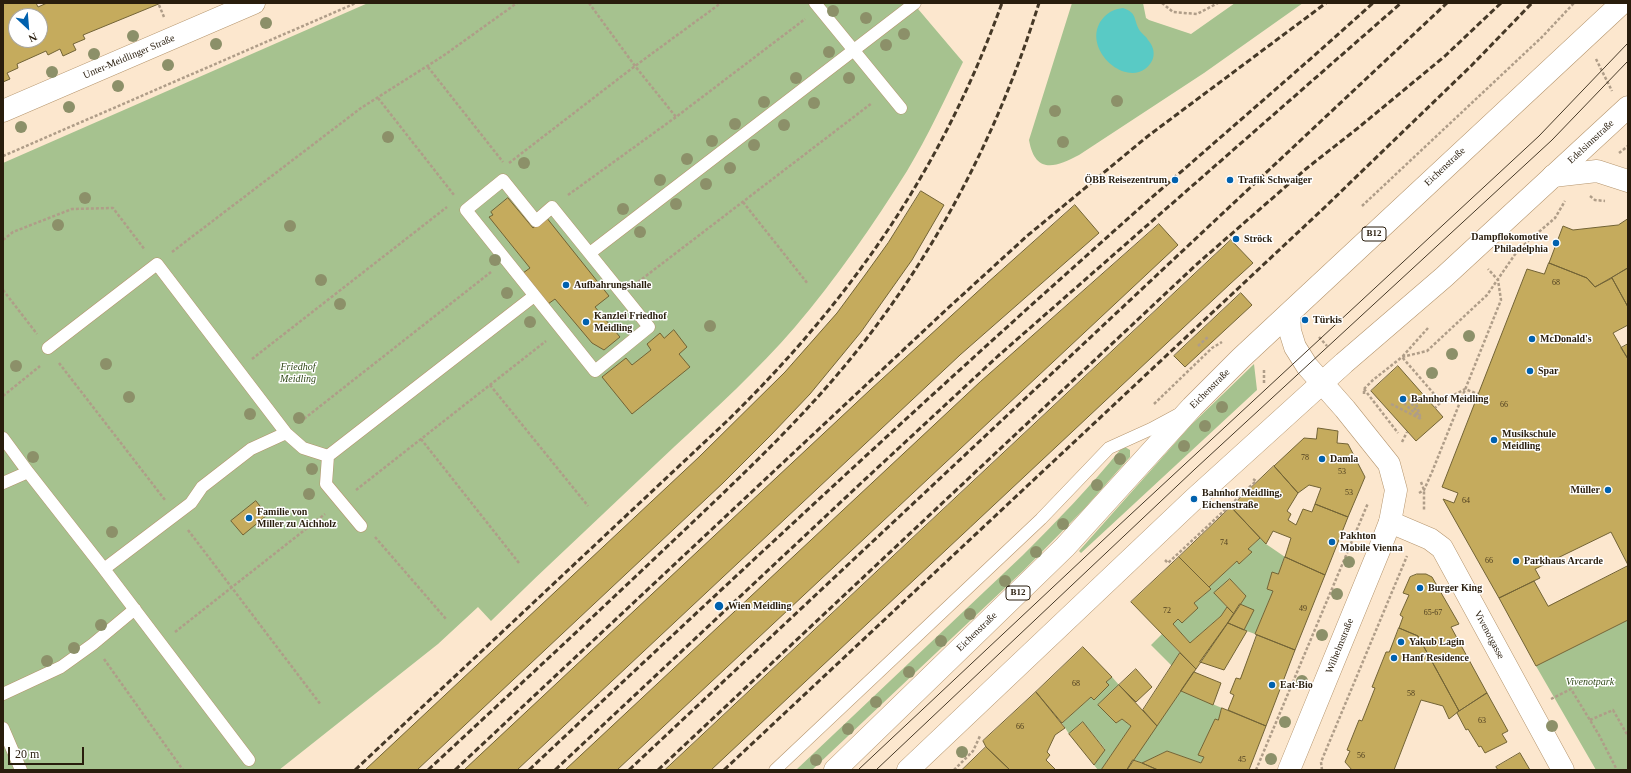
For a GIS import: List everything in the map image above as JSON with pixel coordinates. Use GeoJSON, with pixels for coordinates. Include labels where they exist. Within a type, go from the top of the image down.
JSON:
{"type":"FeatureCollection","features":[{"type":"Feature","properties":{"kind":"main road","name":"Unter-Meidlinger Straße"},"geometry":{"type":"LineString","coordinates":[[3,111],[254,3]]}},
{"type":"Feature","properties":{"kind":"main road","name":"Eichenstraße"},"geometry":{"type":"LineString","coordinates":[[835,770],[1065,547],[1192,406],[1622,3]]}},
{"type":"Feature","properties":{"kind":"main road","name":"Edelsinnstraße"},"geometry":{"type":"LineString","coordinates":[[1553,176],[1628,107]]}},
{"type":"Feature","properties":{"kind":"main road"},"geometry":{"type":"LineString","coordinates":[[908,770],[1194,499],[1553,176],[1597,171],[1628,181]]}},
{"type":"Feature","properties":{"kind":"main road"},"geometry":{"type":"LineString","coordinates":[[1289,314],[1290,331],[1295,347],[1307,366],[1357,423],[1389,464],[1396,490],[1390,522]]}},
{"type":"Feature","properties":{"kind":"main road","name":"Vivenotgasse"},"geometry":{"type":"LineString","coordinates":[[1390,522],[1430,539],[1442,548],[1563,770]]}},
{"type":"Feature","properties":{"kind":"main road","name":"Wilhelmstraße"},"geometry":{"type":"LineString","coordinates":[[1289,770],[1390,522]]}},
{"type":"Feature","properties":{"kind":"lane"},"geometry":{"type":"LineString","coordinates":[[590,253],[915,3]]}},
{"type":"Feature","properties":{"kind":"lane"},"geometry":{"type":"LineString","coordinates":[[817,6],[855,50],[901,108]]}},
{"type":"Feature","properties":{"kind":"lane"},"geometry":{"type":"LineString","coordinates":[[503,180],[536,221],[552,207],[649,327],[595,371],[466,210],[503,180]]}},
{"type":"Feature","properties":{"kind":"lane"},"geometry":{"type":"LineString","coordinates":[[50,352],[157,264],[286,432],[304,448],[328,456]]}},
{"type":"Feature","properties":{"kind":"lane"},"geometry":{"type":"LineString","coordinates":[[360,526],[326,484],[328,456],[534,296]]}},
{"type":"Feature","properties":{"kind":"lane"},"geometry":{"type":"LineString","coordinates":[[774,770],[1041,519],[1109,448],[1151,429],[1192,406]]}},
{"type":"Feature","properties":{"kind":"lane"},"geometry":{"type":"LineString","coordinates":[[104,569],[191,503],[202,487],[251,449],[286,432]]}},
{"type":"Feature","properties":{"kind":"lane"},"geometry":{"type":"LineString","coordinates":[[3,438],[249,760]]}},
{"type":"Feature","properties":{"kind":"lane"},"geometry":{"type":"LineString","coordinates":[[3,483],[28,472]]}},
{"type":"Feature","properties":{"kind":"lane"},"geometry":{"type":"LineString","coordinates":[[3,694],[60,667],[93,644],[135,609]]}},
{"type":"Feature","properties":{"kind":"lane"},"geometry":{"type":"LineString","coordinates":[[3,728],[21,770]]}},
{"type":"Feature","properties":{"kind":"path"},"geometry":{"type":"LineString","coordinates":[[3,156],[356,3]]}},
{"type":"Feature","properties":{"kind":"path"},"geometry":{"type":"LineString","coordinates":[[3,240],[13,232],[72,209],[113,208],[157,264],[361,108],[428,67],[516,3]]}},
{"type":"Feature","properties":{"kind":"path"},"geometry":{"type":"LineString","coordinates":[[589,3],[635,66],[676,117]]}},
{"type":"Feature","properties":{"kind":"path"},"geometry":{"type":"LineString","coordinates":[[428,67],[506,165],[635,66],[721,3]]}},
{"type":"Feature","properties":{"kind":"path"},"geometry":{"type":"LineString","coordinates":[[1162,3],[1173,12],[1197,14],[1218,3]]}},
{"type":"Feature","properties":{"kind":"path"},"geometry":{"type":"LineString","coordinates":[[1362,206],[1542,37],[1574,3]]}},
{"type":"Feature","properties":{"kind":"path"},"geometry":{"type":"LineString","coordinates":[[552,207],[676,117],[817,6]]}},
{"type":"Feature","properties":{"kind":"path"},"geometry":{"type":"LineString","coordinates":[[1593,55],[1610,88]]}},
{"type":"Feature","properties":{"kind":"path"},"geometry":{"type":"LineString","coordinates":[[623,294],[887,91]]}},
{"type":"Feature","properties":{"kind":"path"},"geometry":{"type":"LineString","coordinates":[[378,98],[466,210]]}},
{"type":"Feature","properties":{"kind":"path"},"geometry":{"type":"LineString","coordinates":[[1402,357],[1427,351],[1487,295],[1518,250],[1555,218],[1568,195]]}},
{"type":"Feature","properties":{"kind":"path"},"geometry":{"type":"LineString","coordinates":[[239,369],[457,199]]}},
{"type":"Feature","properties":{"kind":"path"},"geometry":{"type":"LineString","coordinates":[[743,202],[808,284]]}},
{"type":"Feature","properties":{"kind":"path"},"geometry":{"type":"LineString","coordinates":[[286,432],[506,260]]}},
{"type":"Feature","properties":{"kind":"path"},"geometry":{"type":"LineString","coordinates":[[1415,497],[1424,490],[1501,300],[1498,280],[1484,264]]}},
{"type":"Feature","properties":{"kind":"path"},"geometry":{"type":"LineString","coordinates":[[3,290],[321,705]]}},
{"type":"Feature","properties":{"kind":"path"},"geometry":{"type":"LineString","coordinates":[[1363,400],[1364,389],[1402,357],[1428,328]]}},
{"type":"Feature","properties":{"kind":"path"},"geometry":{"type":"LineString","coordinates":[[161,643],[561,329]]}},
{"type":"Feature","properties":{"kind":"path"},"geometry":{"type":"LineString","coordinates":[[1198,346],[1209,336]]}},
{"type":"Feature","properties":{"kind":"path"},"geometry":{"type":"LineString","coordinates":[[1153,405],[1212,348],[1219,342],[1226,340]]}},
{"type":"Feature","properties":{"kind":"path"},"geometry":{"type":"LineString","coordinates":[[3,396],[50,352]]}},
{"type":"Feature","properties":{"kind":"path"},"geometry":{"type":"LineString","coordinates":[[1402,357],[1441,402]]}},
{"type":"Feature","properties":{"kind":"path"},"geometry":{"type":"LineString","coordinates":[[490,385],[588,506]]}},
{"type":"Feature","properties":{"kind":"path"},"geometry":{"type":"LineString","coordinates":[[1364,389],[1403,439]]}},
{"type":"Feature","properties":{"kind":"path"},"geometry":{"type":"LineString","coordinates":[[1435,408],[1441,402],[1465,389],[1478,394]]}},
{"type":"Feature","properties":{"kind":"path"},"geometry":{"type":"LineString","coordinates":[[1413,395],[1421,419]]}},
{"type":"Feature","properties":{"kind":"path"},"geometry":{"type":"LineString","coordinates":[[1409,399],[1421,419]]}},
{"type":"Feature","properties":{"kind":"path"},"geometry":{"type":"LineString","coordinates":[[1404,403],[1421,419]]}},
{"type":"Feature","properties":{"kind":"path"},"geometry":{"type":"LineString","coordinates":[[1391,404],[1421,419]]}},
{"type":"Feature","properties":{"kind":"path"},"geometry":{"type":"LineString","coordinates":[[1401,444],[1407,432]]}},
{"type":"Feature","properties":{"kind":"path"},"geometry":{"type":"LineString","coordinates":[[421,439],[519,563]]}},
{"type":"Feature","properties":{"kind":"path"},"geometry":{"type":"LineString","coordinates":[[1256,770],[1369,500]]}},
{"type":"Feature","properties":{"kind":"path"},"geometry":{"type":"LineString","coordinates":[[360,526],[371,532],[446,619]]}},
{"type":"Feature","properties":{"kind":"path"},"geometry":{"type":"LineString","coordinates":[[1322,770],[1321,762],[1408,553]]}},
{"type":"Feature","properties":{"kind":"path"},"geometry":{"type":"LineString","coordinates":[[93,644],[183,770]]}},
{"type":"Feature","properties":{"kind":"path"},"geometry":{"type":"LineString","coordinates":[[1529,710],[1571,689],[1590,720],[1617,770]]}},
{"type":"Feature","properties":{"kind":"path"},"geometry":{"type":"LineString","coordinates":[[1590,720],[1613,710],[1628,736]]}},
{"type":"Feature","properties":{"kind":"green space","name":"Friedhof Meidling"},"geometry":{"type":"Polygon","coordinates":[[[368,3],[913,3],[963,62],[929,131],[907,171],[854,251],[795,327],[736,389],[491,621],[478,607],[438,644],[279,770],[3,770],[3,163],[368,3]]]}},
{"type":"Feature","properties":{"kind":"green space"},"geometry":{"type":"Polygon","coordinates":[[[1072,3],[1143,3],[1146,18],[1149,20],[1191,34],[1235,3],[1303,3],[1204,73],[1079,155],[1062,163],[1047,165],[1036,159],[1029,140],[1072,3]]]}},
{"type":"Feature","properties":{"kind":"green space"},"geometry":{"type":"Polygon","coordinates":[[[1254,364],[1257,390],[1081,553],[1079,551],[1192,424],[1254,364]]]}},
{"type":"Feature","properties":{"kind":"green space"},"geometry":{"type":"Polygon","coordinates":[[[1125,447],[1130,450],[1130,457],[1084,509],[1024,570],[812,770],[796,770],[1023,555],[1073,504],[1120,450],[1125,447]]]}},
{"type":"Feature","properties":{"kind":"green space"},"geometry":{"type":"Polygon","coordinates":[[[1260,538],[1285,557],[1278,574],[1272,573],[1267,589],[1273,591],[1255,634],[1244,630],[1253,610],[1240,604],[1246,596],[1230,579],[1215,593],[1227,607],[1221,616],[1190,643],[1173,624],[1178,619],[1182,623],[1197,608],[1194,603],[1211,589],[1209,587],[1237,561],[1239,564],[1252,552],[1248,549],[1260,538]]]}},
{"type":"Feature","properties":{"kind":"green space","name":"Vivenotpark"},"geometry":{"type":"Polygon","coordinates":[[[1628,620],[1628,770],[1596,770],[1536,666],[1628,620]]]}},
{"type":"Feature","properties":{"kind":"green space"},"geometry":{"type":"Polygon","coordinates":[[[1162,634],[1180,653],[1172,666],[1151,645],[1162,634]]]}},
{"type":"Feature","properties":{"kind":"green space"},"geometry":{"type":"Polygon","coordinates":[[[1112,677],[1119,685],[1098,705],[1116,723],[1122,719],[1131,726],[1101,770],[1098,770],[1094,765],[1105,749],[1083,722],[1069,734],[1062,723],[1091,697],[1094,700],[1108,686],[1106,682],[1112,677]]]}},
{"type":"Feature","properties":{"kind":"green space"},"geometry":{"type":"Polygon","coordinates":[[[1181,691],[1222,708],[1218,720],[1215,719],[1198,755],[1204,757],[1201,763],[1167,751],[1142,763],[1133,760],[1181,691]]]}},
{"type":"Feature","properties":{"kind":"water"},"geometry":{"type":"Polygon","coordinates":[[[1123,8],[1131,12],[1133,15],[1140,31],[1151,44],[1154,55],[1149,66],[1135,73],[1125,72],[1106,60],[1096,39],[1098,28],[1104,17],[1108,13],[1123,8]]]}},
{"type":"Feature","properties":{"kind":"building"},"geometry":{"type":"Polygon","coordinates":[[[3,3],[36,3],[38,7],[47,3],[161,3],[83,35],[85,39],[73,44],[76,50],[63,56],[60,49],[48,55],[46,51],[17,64],[18,68],[7,73],[10,79],[3,82],[3,3]]]}},
{"type":"Feature","properties":{"kind":"building"},"geometry":{"type":"Polygon","coordinates":[[[921,191],[944,205],[912,260],[861,332],[810,394],[771,435],[723,483],[417,770],[365,770],[699,457],[785,372],[837,313],[888,243],[921,191]]]}},
{"type":"Feature","properties":{"kind":"building","name":"Aufbahrungshalle"},"geometry":{"type":"Polygon","coordinates":[[[508,198],[533,228],[546,217],[609,296],[595,307],[620,337],[604,350],[592,343],[555,299],[548,304],[523,273],[530,268],[489,217],[493,215],[491,212],[508,198]]]}},
{"type":"Feature","properties":{"kind":"building"},"geometry":{"type":"Polygon","coordinates":[[[1075,205],[1099,233],[960,355],[517,770],[464,770],[870,390],[1075,205]]]}},
{"type":"Feature","properties":{"kind":"building"},"geometry":{"type":"Polygon","coordinates":[[[1628,219],[1628,268],[1595,287],[1587,278],[1549,263],[1563,226],[1573,230],[1618,225],[1628,219]]]}},
{"type":"Feature","properties":{"kind":"building"},"geometry":{"type":"Polygon","coordinates":[[[1159,224],[1178,245],[617,770],[565,770],[980,382],[1159,224]]]}},
{"type":"Feature","properties":{"kind":"building"},"geometry":{"type":"Polygon","coordinates":[[[1231,240],[1253,263],[711,770],[665,770],[1231,240]]]}},
{"type":"Feature","properties":{"kind":"building"},"geometry":{"type":"Polygon","coordinates":[[[1549,263],[1587,278],[1595,287],[1612,278],[1628,307],[1628,325],[1613,333],[1628,359],[1628,565],[1611,532],[1535,569],[1540,578],[1499,598],[1443,499],[1454,503],[1458,493],[1442,487],[1527,269],[1544,274],[1549,263]]]}},
{"type":"Feature","properties":{"kind":"building"},"geometry":{"type":"Polygon","coordinates":[[[1628,268],[1628,307],[1612,278],[1628,268]]]}},
{"type":"Feature","properties":{"kind":"building"},"geometry":{"type":"Polygon","coordinates":[[[1241,293],[1252,305],[1185,367],[1174,356],[1241,293]]]}},
{"type":"Feature","properties":{"kind":"building"},"geometry":{"type":"Polygon","coordinates":[[[674,330],[687,347],[679,354],[690,367],[632,414],[602,377],[626,358],[632,365],[651,350],[647,344],[660,333],[664,338],[674,330]]]}},
{"type":"Feature","properties":{"kind":"building"},"geometry":{"type":"Polygon","coordinates":[[[1628,344],[1628,359],[1621,348],[1628,344]]]}},
{"type":"Feature","properties":{"kind":"building","name":"Bahnhof Meidling"},"geometry":{"type":"Polygon","coordinates":[[[1398,366],[1443,417],[1416,441],[1371,391],[1398,366]]]}},
{"type":"Feature","properties":{"kind":"building"},"geometry":{"type":"Polygon","coordinates":[[[1318,428],[1338,431],[1337,443],[1348,444],[1365,477],[1348,517],[1315,504],[1321,488],[1309,485],[1298,493],[1274,466],[1304,438],[1316,439],[1318,428]]]}},
{"type":"Feature","properties":{"kind":"building"},"geometry":{"type":"Polygon","coordinates":[[[1274,466],[1298,493],[1287,511],[1291,514],[1288,520],[1296,525],[1303,509],[1312,512],[1315,504],[1348,517],[1325,575],[1285,557],[1291,538],[1273,531],[1266,544],[1231,507],[1274,466]]]}},
{"type":"Feature","properties":{"kind":"building","name":"Familie von Miller zu Aichholz"},"geometry":{"type":"Polygon","coordinates":[[[256,501],[267,515],[243,535],[231,521],[256,501]]]}},
{"type":"Feature","properties":{"kind":"building"},"geometry":{"type":"Polygon","coordinates":[[[1231,507],[1260,538],[1248,549],[1252,552],[1239,564],[1237,561],[1209,587],[1179,557],[1231,507]]]}},
{"type":"Feature","properties":{"kind":"building"},"geometry":{"type":"Polygon","coordinates":[[[1179,557],[1211,589],[1194,603],[1198,608],[1182,623],[1178,619],[1173,624],[1190,643],[1221,616],[1227,607],[1234,614],[1196,669],[1131,602],[1179,557]]]}},
{"type":"Feature","properties":{"kind":"building"},"geometry":{"type":"Polygon","coordinates":[[[1285,557],[1325,575],[1295,650],[1255,634],[1273,591],[1267,589],[1272,572],[1278,574],[1285,557]]]}},
{"type":"Feature","properties":{"kind":"building"},"geometry":{"type":"Polygon","coordinates":[[[1628,566],[1628,620],[1536,666],[1499,598],[1534,581],[1548,606],[1628,566]]]}},
{"type":"Feature","properties":{"kind":"building"},"geometry":{"type":"Polygon","coordinates":[[[1417,574],[1426,574],[1432,577],[1459,624],[1451,627],[1487,693],[1459,711],[1418,636],[1399,628],[1403,617],[1400,615],[1409,595],[1403,593],[1410,577],[1417,574]]]}},
{"type":"Feature","properties":{"kind":"building"},"geometry":{"type":"Polygon","coordinates":[[[1230,579],[1246,596],[1234,614],[1214,593],[1230,579]]]}},
{"type":"Feature","properties":{"kind":"building"},"geometry":{"type":"Polygon","coordinates":[[[1240,604],[1254,610],[1244,630],[1228,623],[1240,604]]]}},
{"type":"Feature","properties":{"kind":"building"},"geometry":{"type":"Polygon","coordinates":[[[1228,623],[1247,631],[1224,670],[1200,662],[1228,623]]]}},
{"type":"Feature","properties":{"kind":"building"},"geometry":{"type":"Polygon","coordinates":[[[1399,628],[1418,636],[1459,711],[1449,719],[1443,706],[1421,700],[1394,770],[1352,770],[1345,762],[1350,751],[1347,750],[1359,720],[1362,721],[1375,688],[1372,687],[1386,652],[1389,652],[1399,628]]]}},
{"type":"Feature","properties":{"kind":"building"},"geometry":{"type":"Polygon","coordinates":[[[1257,635],[1295,650],[1266,726],[1228,710],[1234,695],[1230,693],[1236,678],[1240,679],[1257,635]]]}},
{"type":"Feature","properties":{"kind":"building"},"geometry":{"type":"Polygon","coordinates":[[[1083,647],[1112,677],[1106,682],[1109,685],[1094,700],[1091,697],[1062,723],[1036,692],[1083,647]]]}},
{"type":"Feature","properties":{"kind":"building"},"geometry":{"type":"Polygon","coordinates":[[[1180,653],[1196,669],[1157,726],[1143,710],[1180,653]]]}},
{"type":"Feature","properties":{"kind":"building"},"geometry":{"type":"Polygon","coordinates":[[[1136,669],[1152,687],[1136,702],[1119,685],[1136,669]]]}},
{"type":"Feature","properties":{"kind":"building"},"geometry":{"type":"Polygon","coordinates":[[[1194,672],[1221,683],[1213,705],[1181,691],[1194,672]]]}},
{"type":"Feature","properties":{"kind":"building"},"geometry":{"type":"Polygon","coordinates":[[[1119,685],[1157,726],[1127,770],[1101,770],[1131,726],[1122,719],[1116,723],[1098,705],[1119,685]]]}},
{"type":"Feature","properties":{"kind":"building"},"geometry":{"type":"Polygon","coordinates":[[[1036,692],[1065,728],[1055,735],[1047,752],[1050,755],[1046,760],[1056,770],[1010,770],[986,747],[983,741],[1036,692]]]}},
{"type":"Feature","properties":{"kind":"building"},"geometry":{"type":"Polygon","coordinates":[[[1487,693],[1508,731],[1502,734],[1507,742],[1485,753],[1481,746],[1479,747],[1468,729],[1466,730],[1457,713],[1487,693]]]}},
{"type":"Feature","properties":{"kind":"building"},"geometry":{"type":"Polygon","coordinates":[[[1222,708],[1266,726],[1249,770],[1158,770],[1142,763],[1167,751],[1201,763],[1204,757],[1198,755],[1215,719],[1218,720],[1222,708]]]}},
{"type":"Feature","properties":{"kind":"building"},"geometry":{"type":"Polygon","coordinates":[[[1083,722],[1105,750],[1094,765],[1069,734],[1083,722]]]}},
{"type":"Feature","properties":{"kind":"building"},"geometry":{"type":"Polygon","coordinates":[[[986,747],[1010,770],[962,770],[986,747]]]}},
{"type":"Feature","properties":{"kind":"building"},"geometry":{"type":"Polygon","coordinates":[[[1520,753],[1530,770],[1498,770],[1496,767],[1520,753]]]}},
{"type":"Feature","properties":{"kind":"building"},"geometry":{"type":"Polygon","coordinates":[[[1133,760],[1142,763],[1158,770],[1127,770],[1133,760]]]}},
{"type":"Feature","properties":{"kind":"tram line"},"geometry":{"type":"LineString","coordinates":[[858,770],[1116,528],[1539,136],[1628,43]]}},
{"type":"Feature","properties":{"kind":"tram line"},"geometry":{"type":"LineString","coordinates":[[876,770],[1195,469],[1552,140],[1628,61]]}},
{"type":"Feature","properties":{"kind":"railway"},"geometry":{"type":"LineString","coordinates":[[355,770],[726,422],[772,375],[814,328],[853,279],[889,229],[922,176],[951,121],[978,64],[1002,3]]}},
{"type":"Feature","properties":{"kind":"railway"},"geometry":{"type":"LineString","coordinates":[[428,770],[612,599],[746,471],[816,399],[860,347],[917,267],[942,226],[965,183],[987,140],[1006,95],[1039,3]]}},
{"type":"Feature","properties":{"kind":"railway"},"geometry":{"type":"LineString","coordinates":[[455,770],[947,309],[1027,236],[1148,136],[1326,3]]}},
{"type":"Feature","properties":{"kind":"railway"},"geometry":{"type":"LineString","coordinates":[[529,770],[736,576],[945,384],[1121,225],[1373,3]]}},
{"type":"Feature","properties":{"kind":"railway"},"geometry":{"type":"LineString","coordinates":[[555,770],[998,356],[1401,3]]}},
{"type":"Feature","properties":{"kind":"railway"},"geometry":{"type":"LineString","coordinates":[[629,770],[1447,3]]}},
{"type":"Feature","properties":{"kind":"railway"},"geometry":{"type":"LineString","coordinates":[[658,770],[1197,264],[1307,168],[1445,56],[1501,3]]}},
{"type":"Feature","properties":{"kind":"railway"},"geometry":{"type":"LineString","coordinates":[[724,770],[1325,207],[1472,65],[1532,3]]}},
{"type":"Feature","properties":{"kind":"place","name":"ÖBB Reisezentrum"},"geometry":{"type":"Point","coordinates":[1175,180]}},
{"type":"Feature","properties":{"kind":"place","name":"Trafik Schwaiger"},"geometry":{"type":"Point","coordinates":[1230,180]}},
{"type":"Feature","properties":{"kind":"place","name":"Ströck"},"geometry":{"type":"Point","coordinates":[1236,239]}},
{"type":"Feature","properties":{"kind":"place","name":"Dampflokomotive Philadelphia"},"geometry":{"type":"Point","coordinates":[1556,243]}},
{"type":"Feature","properties":{"kind":"place","name":"Aufbahrungshalle"},"geometry":{"type":"Point","coordinates":[566,285]}},
{"type":"Feature","properties":{"kind":"place","name":"Türkis"},"geometry":{"type":"Point","coordinates":[1305,320]}},
{"type":"Feature","properties":{"kind":"place","name":"Kanzlei Friedhof Meidling"},"geometry":{"type":"Point","coordinates":[586,322]}},
{"type":"Feature","properties":{"kind":"place","name":"McDonald's"},"geometry":{"type":"Point","coordinates":[1532,339]}},
{"type":"Feature","properties":{"kind":"place","name":"Spar"},"geometry":{"type":"Point","coordinates":[1530,371]}},
{"type":"Feature","properties":{"kind":"place","name":"Bahnhof Meidling"},"geometry":{"type":"Point","coordinates":[1403,399]}},
{"type":"Feature","properties":{"kind":"place","name":"Musikschule Meidling"},"geometry":{"type":"Point","coordinates":[1494,440]}},
{"type":"Feature","properties":{"kind":"place","name":"Damla"},"geometry":{"type":"Point","coordinates":[1322,459]}},
{"type":"Feature","properties":{"kind":"place","name":"Müller"},"geometry":{"type":"Point","coordinates":[1608,490]}},
{"type":"Feature","properties":{"kind":"place","name":"Bahnhof Meidling, Eichenstraße"},"geometry":{"type":"Point","coordinates":[1194,499]}},
{"type":"Feature","properties":{"kind":"place","name":"Familie von Miller zu Aichholz"},"geometry":{"type":"Point","coordinates":[249,518]}},
{"type":"Feature","properties":{"kind":"place","name":"Pakhton Mobile Vienna"},"geometry":{"type":"Point","coordinates":[1332,542]}},
{"type":"Feature","properties":{"kind":"place","name":"Parkhaus Arcarde"},"geometry":{"type":"Point","coordinates":[1516,561]}},
{"type":"Feature","properties":{"kind":"place","name":"Burger King"},"geometry":{"type":"Point","coordinates":[1420,588]}},
{"type":"Feature","properties":{"kind":"place","name":"Wien Meidling"},"geometry":{"type":"Point","coordinates":[719,606]}},
{"type":"Feature","properties":{"kind":"place","name":"Yakub Lagin"},"geometry":{"type":"Point","coordinates":[1401,642]}},
{"type":"Feature","properties":{"kind":"place","name":"Hanf Residence"},"geometry":{"type":"Point","coordinates":[1394,658]}},
{"type":"Feature","properties":{"kind":"place","name":"Eat-Bio"},"geometry":{"type":"Point","coordinates":[1272,685]}}]}
